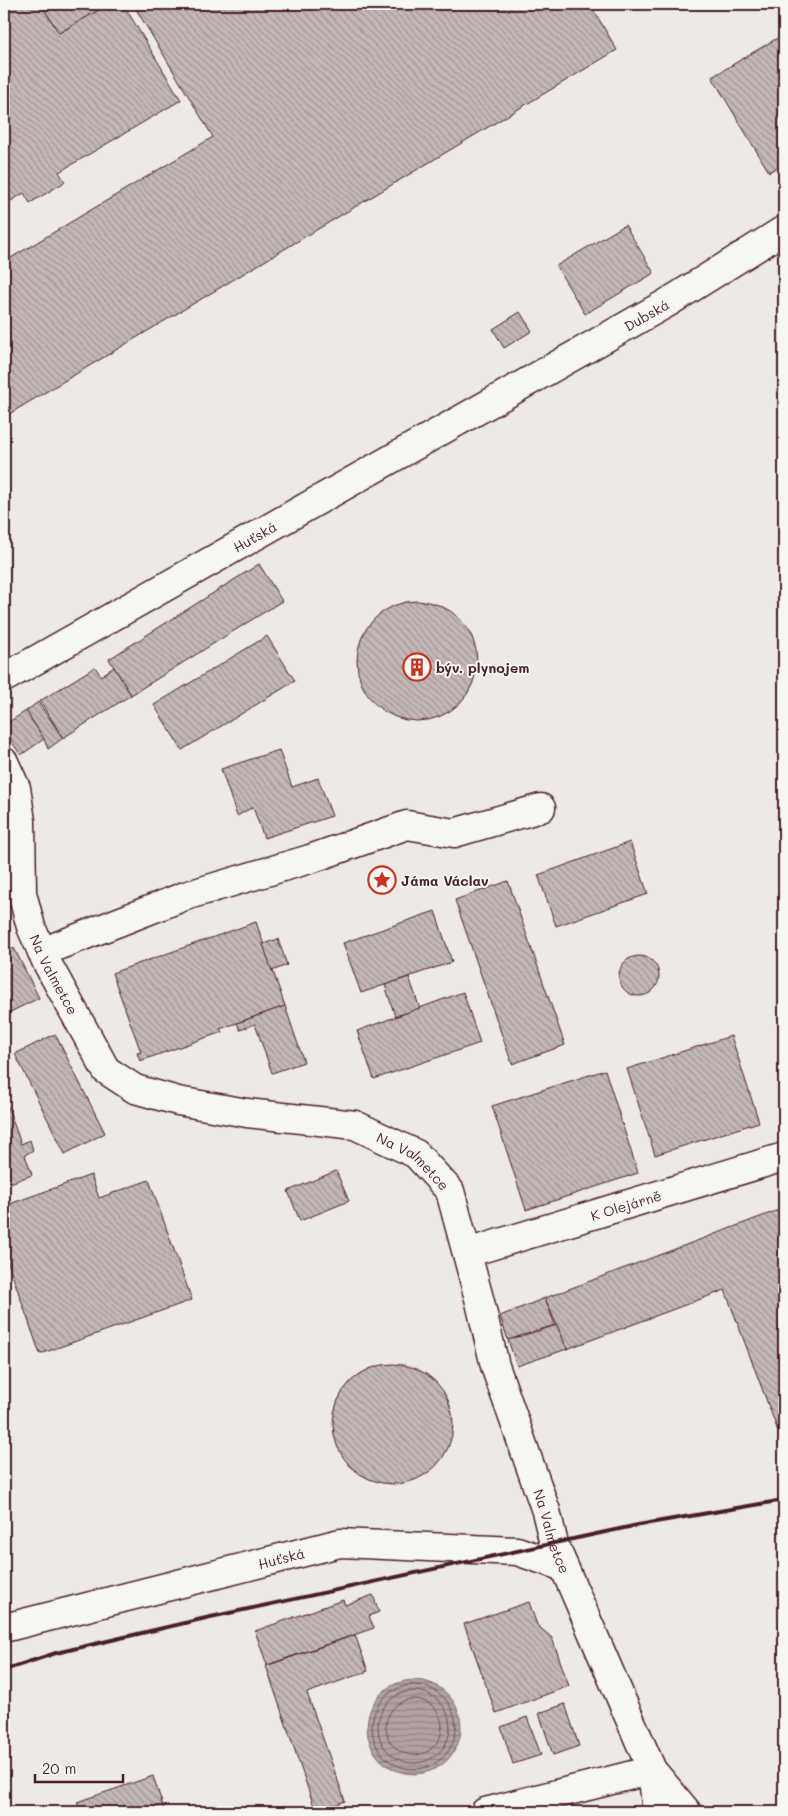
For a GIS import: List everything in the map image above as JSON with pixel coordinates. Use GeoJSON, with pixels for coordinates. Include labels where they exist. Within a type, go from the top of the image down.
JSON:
{"type":"FeatureCollection","features":[{"type":"Feature","properties":{"kind":"street","name":"Dubská"},"geometry":{"type":"LineString","coordinates":[[504,394],[667,303],[784,230]]}},
{"type":"Feature","properties":{"kind":"street","name":"Huťská"},"geometry":{"type":"LineString","coordinates":[[4,678],[504,394]]}},
{"type":"Feature","properties":{"kind":"street","name":"Na Valmetce"},"geometry":{"type":"LineString","coordinates":[[4,762],[16,788],[22,821],[22,893],[32,927],[42,952],[106,1070],[135,1089],[178,1101],[247,1113],[355,1125],[416,1154],[450,1191],[495,1366],[546,1511],[554,1544],[652,1770],[687,1812]]}},
{"type":"Feature","properties":{"kind":"street"},"geometry":{"type":"LineString","coordinates":[[42,952],[185,896],[310,859],[407,825],[454,833],[541,808]]}},
{"type":"Feature","properties":{"kind":"street","name":"K Olejárně"},"geometry":{"type":"LineString","coordinates":[[467,1253],[784,1157]]}},
{"type":"Feature","properties":{"kind":"street","name":"Huťská"},"geometry":{"type":"LineString","coordinates":[[4,1628],[340,1543],[518,1551],[564,1567]]}},
{"type":"Feature","properties":{"kind":"street"},"geometry":{"type":"LineString","coordinates":[[486,1812],[652,1770],[657,1812]]}},
{"type":"Feature","properties":{"kind":"water"},"geometry":{"type":"Polygon","coordinates":[[[414,1680],[432,1683],[447,1694],[458,1709],[461,1727],[458,1745],[447,1760],[432,1771],[414,1774],[396,1771],[381,1760],[370,1745],[367,1727],[370,1709],[381,1694],[396,1683],[414,1680]]]}},
{"type":"Feature","properties":{"kind":"building"},"geometry":{"type":"Polygon","coordinates":[[[4,4],[41,4],[59,33],[109,4],[123,4],[181,100],[59,172],[65,182],[30,203],[24,193],[4,205],[4,4]]]}},
{"type":"Feature","properties":{"kind":"building"},"geometry":{"type":"Polygon","coordinates":[[[41,4],[109,4],[59,33],[41,4]]]}},
{"type":"Feature","properties":{"kind":"building"},"geometry":{"type":"Polygon","coordinates":[[[133,4],[590,4],[617,50],[4,417],[4,262],[213,137],[133,4]]]}},
{"type":"Feature","properties":{"kind":"building"},"geometry":{"type":"Polygon","coordinates":[[[784,34],[784,163],[769,172],[712,77],[784,34]]]}},
{"type":"Feature","properties":{"kind":"building"},"geometry":{"type":"Polygon","coordinates":[[[625,225],[654,273],[585,314],[556,266],[625,225]]]}},
{"type":"Feature","properties":{"kind":"building"},"geometry":{"type":"Polygon","coordinates":[[[520,312],[532,331],[504,348],[493,329],[520,312]]]}},
{"type":"Feature","properties":{"kind":"building"},"geometry":{"type":"Polygon","coordinates":[[[259,564],[282,601],[131,695],[109,659],[259,564]]]}},
{"type":"Feature","properties":{"kind":"building","name":"býv. plynojem"},"geometry":{"type":"Polygon","coordinates":[[[417,601],[440,605],[460,618],[473,638],[477,661],[473,684],[460,704],[440,717],[417,721],[394,717],[374,704],[361,684],[357,661],[361,638],[374,618],[394,605],[417,601]]]}},
{"type":"Feature","properties":{"kind":"building"},"geometry":{"type":"Polygon","coordinates":[[[267,636],[295,681],[182,750],[154,705],[267,636]]]}},
{"type":"Feature","properties":{"kind":"building"},"geometry":{"type":"Polygon","coordinates":[[[95,667],[101,676],[114,667],[131,695],[63,738],[40,701],[95,667]]]}},
{"type":"Feature","properties":{"kind":"building"},"geometry":{"type":"Polygon","coordinates":[[[38,702],[63,738],[48,749],[44,739],[26,711],[38,702]]]}},
{"type":"Feature","properties":{"kind":"building"},"geometry":{"type":"Polygon","coordinates":[[[26,711],[44,739],[21,755],[4,731],[4,725],[26,711]]]}},
{"type":"Feature","properties":{"kind":"building"},"geometry":{"type":"Polygon","coordinates":[[[279,750],[292,787],[318,778],[332,816],[264,838],[253,807],[237,816],[221,769],[279,750]]]}},
{"type":"Feature","properties":{"kind":"building"},"geometry":{"type":"Polygon","coordinates":[[[630,842],[648,894],[556,926],[538,875],[630,842]]]}},
{"type":"Feature","properties":{"kind":"building"},"geometry":{"type":"Polygon","coordinates":[[[508,881],[565,1045],[512,1064],[455,900],[508,881]]]}},
{"type":"Feature","properties":{"kind":"building"},"geometry":{"type":"Polygon","coordinates":[[[435,911],[452,962],[361,993],[343,943],[435,911]]]}},
{"type":"Feature","properties":{"kind":"building"},"geometry":{"type":"Polygon","coordinates":[[[256,922],[285,1006],[220,1029],[222,1032],[140,1061],[137,1053],[141,1052],[112,973],[256,922]]]}},
{"type":"Feature","properties":{"kind":"building"},"geometry":{"type":"Polygon","coordinates":[[[278,939],[287,965],[272,971],[263,944],[278,939]]]}},
{"type":"Feature","properties":{"kind":"building"},"geometry":{"type":"Polygon","coordinates":[[[14,948],[39,998],[4,1015],[4,953],[14,948]]]}},
{"type":"Feature","properties":{"kind":"building"},"geometry":{"type":"Polygon","coordinates":[[[643,956],[650,959],[656,965],[659,976],[658,984],[650,993],[643,996],[635,996],[628,993],[620,984],[619,972],[622,965],[631,957],[643,956]]]}},
{"type":"Feature","properties":{"kind":"building"},"geometry":{"type":"Polygon","coordinates":[[[409,977],[420,1009],[395,1016],[385,985],[409,977]]]}},
{"type":"Feature","properties":{"kind":"building"},"geometry":{"type":"Polygon","coordinates":[[[463,992],[480,1043],[374,1079],[357,1031],[463,992]]]}},
{"type":"Feature","properties":{"kind":"building"},"geometry":{"type":"Polygon","coordinates":[[[285,1006],[304,1062],[272,1073],[255,1024],[240,1030],[237,1023],[285,1006]]]}},
{"type":"Feature","properties":{"kind":"building"},"geometry":{"type":"Polygon","coordinates":[[[55,1034],[105,1133],[65,1154],[15,1054],[55,1034]]]}},
{"type":"Feature","properties":{"kind":"building"},"geometry":{"type":"Polygon","coordinates":[[[731,1036],[759,1122],[655,1155],[627,1069],[731,1036]]]}},
{"type":"Feature","properties":{"kind":"building"},"geometry":{"type":"Polygon","coordinates":[[[605,1070],[638,1173],[526,1210],[492,1106],[605,1070]]]}},
{"type":"Feature","properties":{"kind":"building"},"geometry":{"type":"Polygon","coordinates":[[[4,1096],[21,1144],[30,1140],[33,1150],[25,1155],[32,1175],[10,1183],[4,1165],[4,1096]]]}},
{"type":"Feature","properties":{"kind":"building"},"geometry":{"type":"Polygon","coordinates":[[[336,1171],[349,1201],[300,1221],[288,1191],[336,1171]]]}},
{"type":"Feature","properties":{"kind":"building"},"geometry":{"type":"Polygon","coordinates":[[[91,1175],[99,1198],[149,1180],[192,1300],[40,1354],[4,1251],[4,1206],[91,1175]]]}},
{"type":"Feature","properties":{"kind":"building"},"geometry":{"type":"Polygon","coordinates":[[[784,1208],[784,1438],[781,1439],[725,1290],[567,1349],[545,1298],[784,1208]]]}},
{"type":"Feature","properties":{"kind":"building"},"geometry":{"type":"Polygon","coordinates":[[[545,1298],[555,1325],[508,1340],[500,1316],[545,1298]]]}},
{"type":"Feature","properties":{"kind":"building"},"geometry":{"type":"Polygon","coordinates":[[[557,1325],[567,1349],[517,1366],[508,1340],[557,1325]]]}},
{"type":"Feature","properties":{"kind":"building"},"geometry":{"type":"Polygon","coordinates":[[[393,1364],[416,1368],[436,1381],[449,1401],[453,1424],[449,1447],[436,1467],[416,1480],[393,1484],[370,1480],[350,1467],[337,1447],[333,1424],[337,1401],[350,1381],[370,1368],[393,1364]]]}},
{"type":"Feature","properties":{"kind":"building"},"geometry":{"type":"Polygon","coordinates":[[[373,1595],[379,1612],[369,1616],[374,1628],[267,1665],[255,1631],[343,1600],[345,1605],[373,1595]]]}},
{"type":"Feature","properties":{"kind":"building"},"geometry":{"type":"Polygon","coordinates":[[[529,1602],[537,1625],[552,1638],[569,1686],[496,1713],[464,1624],[529,1602]]]}},
{"type":"Feature","properties":{"kind":"building"},"geometry":{"type":"Polygon","coordinates":[[[355,1635],[368,1671],[307,1693],[345,1801],[316,1812],[266,1666],[355,1635]]]}},
{"type":"Feature","properties":{"kind":"building"},"geometry":{"type":"Polygon","coordinates":[[[565,1704],[579,1746],[553,1755],[539,1713],[565,1704]]]}},
{"type":"Feature","properties":{"kind":"building"},"geometry":{"type":"Polygon","coordinates":[[[527,1717],[541,1755],[513,1764],[501,1727],[527,1717]]]}},
{"type":"Feature","properties":{"kind":"building"},"geometry":{"type":"Polygon","coordinates":[[[153,1776],[165,1812],[81,1812],[77,1802],[153,1776]]]}},
{"type":"Feature","properties":{"kind":"railway"},"geometry":{"type":"LineString","coordinates":[[4,1670],[56,1653],[206,1618],[638,1525],[784,1500]]}},
{"type":"Feature","properties":{"kind":"place","name":"býv. plynojem"},"geometry":{"type":"Point","coordinates":[417,667]}},
{"type":"Feature","properties":{"kind":"place","name":"Jáma Václav"},"geometry":{"type":"Point","coordinates":[382,880]}}]}
